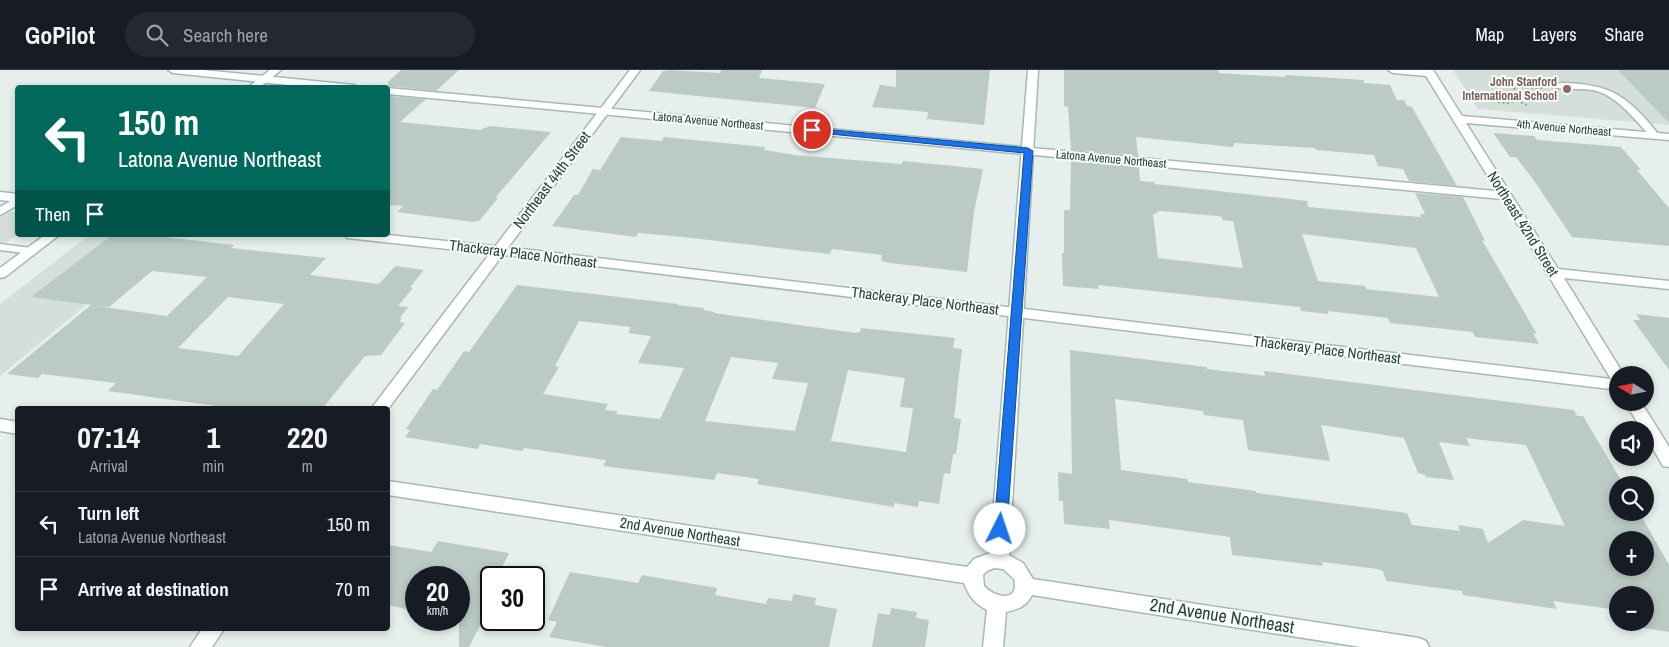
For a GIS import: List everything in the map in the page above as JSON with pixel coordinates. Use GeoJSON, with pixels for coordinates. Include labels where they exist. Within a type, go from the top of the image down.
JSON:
{"type":"FeatureCollection","features":[{"type":"Feature","properties":{"kind":"street"},"geometry":{"type":"LineString","coordinates":[[173,70],[324,85]]}},
{"type":"Feature","properties":{"kind":"street"},"geometry":{"type":"LineString","coordinates":[[256,85],[276,70]]}},
{"type":"Feature","properties":{"kind":"street","name":"Northeast 44th Street"},"geometry":{"type":"LineString","coordinates":[[381,406],[635,70]]}},
{"type":"Feature","properties":{"kind":"street"},"geometry":{"type":"LineString","coordinates":[[998,560],[1033,70]]}},
{"type":"Feature","properties":{"kind":"street"},"geometry":{"type":"LineString","coordinates":[[1393,70],[1429,71]]}},
{"type":"Feature","properties":{"kind":"street","name":"Northeast 42nd Street"},"geometry":{"type":"LineString","coordinates":[[1429,71],[1611,366]]}},
{"type":"Feature","properties":{"kind":"street","name":"Latona Avenue Northeast"},"geometry":{"type":"LineString","coordinates":[[390,91],[1506,196]]}},
{"type":"Feature","properties":{"kind":"street","name":"4th Avenue Northeast"},"geometry":{"type":"LineString","coordinates":[[1458,119],[1669,137]]}},
{"type":"Feature","properties":{"kind":"street"},"geometry":{"type":"LineString","coordinates":[[0,196],[15,198]]}},
{"type":"Feature","properties":{"kind":"street"},"geometry":{"type":"LineString","coordinates":[[0,274],[50,237]]}},
{"type":"Feature","properties":{"kind":"street","name":"Thackeray Place Northeast"},"geometry":{"type":"LineString","coordinates":[[370,237],[1609,384]]}},
{"type":"Feature","properties":{"kind":"street"},"geometry":{"type":"LineString","coordinates":[[1553,273],[1669,285]]}},
{"type":"Feature","properties":{"kind":"street"},"geometry":{"type":"LineString","coordinates":[[1638,411],[1669,461]]}},
{"type":"Feature","properties":{"kind":"street"},"geometry":{"type":"LineString","coordinates":[[0,425],[15,428]]}},
{"type":"Feature","properties":{"kind":"street","name":"2nd Avenue Northeast"},"geometry":{"type":"LineString","coordinates":[[390,488],[973,576]]}},
{"type":"Feature","properties":{"kind":"street"},"geometry":{"type":"LineString","coordinates":[[998,560],[1011,564],[1018,569],[1025,586],[1022,596],[1017,601],[1009,604],[997,604],[984,599],[978,594],[974,586],[973,576],[978,566],[985,562],[998,560]]}},
{"type":"Feature","properties":{"kind":"street","name":"2nd Avenue Northeast"},"geometry":{"type":"LineString","coordinates":[[1025,586],[1419,647]]}},
{"type":"Feature","properties":{"kind":"street"},"geometry":{"type":"LineString","coordinates":[[993,647],[997,604]]}},
{"type":"Feature","properties":{"kind":"street"},"geometry":{"type":"LineString","coordinates":[[200,647],[212,631]]}},
{"type":"Feature","properties":{"kind":"lane"},"geometry":{"type":"LineString","coordinates":[[1560,86],[1597,88],[1613,96],[1630,109],[1654,136]]}},
{"type":"Feature","properties":{"kind":"lane"},"geometry":{"type":"LineString","coordinates":[[0,212],[15,201]]}},
{"type":"Feature","properties":{"kind":"lane"},"geometry":{"type":"LineString","coordinates":[[0,247],[31,251]]}},
{"type":"Feature","properties":{"kind":"path"},"geometry":{"type":"LineString","coordinates":[[1522,87],[1543,88],[1541,84],[1530,83],[1526,78]]}},
{"type":"Feature","properties":{"kind":"path"},"geometry":{"type":"LineString","coordinates":[[1494,102],[1509,103],[1517,100],[1519,96],[1513,86]]}},
{"type":"Feature","properties":{"kind":"shaded area","name":"John Stanford International School"},"geometry":{"type":"Polygon","coordinates":[[[1453,70],[1669,70],[1669,125],[1478,109],[1453,70]]]}},
{"type":"Feature","properties":{"kind":"shaded area"},"geometry":{"type":"Polygon","coordinates":[[[0,211],[15,213],[15,236],[0,247],[0,211]]]}},
{"type":"Feature","properties":{"kind":"shaded area"},"geometry":{"type":"Polygon","coordinates":[[[86,237],[154,237],[73,302],[86,305],[0,376],[0,304],[86,237]]]}},
{"type":"Feature","properties":{"kind":"building"},"geometry":{"type":"Polygon","coordinates":[[[401,70],[459,70],[436,91],[390,86],[388,82],[401,70]]]}},
{"type":"Feature","properties":{"kind":"building"},"geometry":{"type":"Polygon","coordinates":[[[721,70],[762,70],[759,78],[825,84],[815,108],[649,91],[663,71],[720,73],[721,70]]]}},
{"type":"Feature","properties":{"kind":"building"},"geometry":{"type":"Polygon","coordinates":[[[896,70],[990,70],[984,125],[927,119],[928,112],[872,107],[880,85],[896,87],[896,70]]]}},
{"type":"Feature","properties":{"kind":"building"},"geometry":{"type":"Polygon","coordinates":[[[1064,70],[1218,70],[1219,73],[1364,80],[1364,83],[1390,85],[1397,100],[1404,100],[1407,106],[1412,107],[1457,186],[1409,181],[1403,169],[1378,166],[1374,155],[1316,150],[1315,148],[1234,143],[1233,147],[1136,137],[1138,156],[1071,150],[1068,107],[1064,106],[1064,70]]]}},
{"type":"Feature","properties":{"kind":"building"},"geometry":{"type":"Polygon","coordinates":[[[1618,70],[1669,70],[1669,123],[1618,70]]]}},
{"type":"Feature","properties":{"kind":"building"},"geometry":{"type":"Polygon","coordinates":[[[390,96],[426,99],[400,122],[480,130],[490,126],[551,132],[495,198],[498,198],[479,221],[473,222],[397,212],[403,206],[390,205],[390,96]]]}},
{"type":"Feature","properties":{"kind":"building"},"geometry":{"type":"Polygon","coordinates":[[[1493,133],[1534,136],[1537,140],[1621,147],[1641,170],[1637,170],[1669,208],[1669,246],[1572,237],[1535,182],[1516,157],[1510,157],[1493,133]]]}},
{"type":"Feature","properties":{"kind":"building"},"geometry":{"type":"Polygon","coordinates":[[[621,137],[662,141],[664,137],[765,147],[764,150],[795,155],[902,164],[903,161],[983,169],[974,212],[967,272],[891,263],[881,261],[882,255],[832,249],[830,254],[638,233],[636,237],[552,226],[574,195],[578,195],[593,169],[600,170],[621,137]]]}},
{"type":"Feature","properties":{"kind":"building"},"geometry":{"type":"Polygon","coordinates":[[[1071,160],[1139,167],[1140,181],[1154,182],[1155,184],[1307,201],[1308,207],[1382,214],[1421,217],[1420,214],[1425,214],[1415,193],[1463,197],[1485,241],[1482,240],[1537,334],[1533,333],[1539,344],[1475,337],[1473,332],[1390,323],[1388,318],[1328,311],[1328,314],[1301,311],[1300,307],[1098,285],[1099,289],[1063,286],[1064,210],[1070,210],[1071,160]],[[1161,211],[1153,214],[1158,258],[1243,268],[1233,221],[1222,220],[1222,217],[1218,216],[1161,211]],[[1302,234],[1318,281],[1365,286],[1366,289],[1439,297],[1416,248],[1302,234]]]}},
{"type":"Feature","properties":{"kind":"building"},"geometry":{"type":"Polygon","coordinates":[[[109,237],[165,237],[234,245],[231,248],[326,258],[310,275],[379,284],[395,266],[424,270],[410,287],[413,288],[398,306],[408,307],[399,322],[405,323],[381,355],[365,356],[324,406],[216,406],[108,391],[116,383],[42,374],[38,378],[7,374],[91,305],[31,297],[109,237]],[[152,271],[109,307],[96,306],[167,316],[207,277],[152,271]],[[228,297],[178,348],[238,356],[284,304],[228,297]]]}},
{"type":"Feature","properties":{"kind":"building"},"geometry":{"type":"Polygon","coordinates":[[[517,285],[678,304],[704,308],[703,310],[714,313],[856,333],[860,332],[861,328],[955,338],[953,348],[962,349],[954,418],[961,419],[956,454],[953,454],[950,474],[944,473],[939,504],[919,501],[918,507],[894,503],[894,507],[757,484],[759,479],[717,473],[714,480],[603,466],[606,460],[524,448],[522,451],[480,444],[478,449],[405,437],[410,430],[406,429],[433,389],[437,390],[464,351],[469,352],[517,285]],[[579,321],[555,366],[559,367],[543,394],[608,404],[605,410],[617,411],[616,414],[660,419],[684,368],[638,363],[651,336],[628,333],[631,327],[579,321]],[[731,357],[705,421],[795,431],[808,383],[772,379],[778,363],[731,357]],[[848,370],[831,441],[906,452],[913,408],[900,407],[905,378],[848,370]]]}},
{"type":"Feature","properties":{"kind":"building"},"geometry":{"type":"Polygon","coordinates":[[[1636,314],[1669,318],[1669,370],[1633,320],[1640,320],[1636,314]]]}},
{"type":"Feature","properties":{"kind":"building"},"geometry":{"type":"Polygon","coordinates":[[[1070,350],[1265,376],[1264,371],[1574,410],[1577,416],[1583,416],[1609,460],[1609,466],[1613,466],[1619,476],[1609,476],[1609,521],[1644,521],[1650,531],[1609,531],[1609,576],[1654,576],[1654,538],[1669,565],[1669,632],[1654,630],[1654,586],[1609,586],[1609,609],[1553,601],[1557,609],[1463,595],[1462,591],[1386,581],[1383,571],[1377,569],[1322,562],[1323,566],[1232,555],[1230,537],[1109,520],[1110,529],[1064,524],[1063,501],[1059,501],[1058,472],[1072,474],[1070,350]],[[1115,399],[1121,470],[1187,479],[1188,482],[1256,491],[1256,493],[1407,513],[1412,525],[1460,531],[1458,525],[1483,529],[1488,543],[1523,520],[1565,526],[1526,445],[1466,438],[1470,446],[1439,442],[1454,480],[1425,477],[1426,475],[1418,473],[1404,438],[1321,425],[1330,461],[1248,450],[1243,420],[1204,415],[1203,411],[1115,399]]]}},
{"type":"Feature","properties":{"kind":"building"},"geometry":{"type":"Polygon","coordinates":[[[438,541],[509,553],[503,566],[480,566],[480,626],[469,647],[459,647],[459,631],[470,631],[470,566],[405,566],[405,609],[390,605],[390,545],[431,552],[438,541]]]}},
{"type":"Feature","properties":{"kind":"building"},"geometry":{"type":"Polygon","coordinates":[[[570,572],[638,583],[642,575],[717,588],[715,595],[766,604],[768,598],[792,601],[793,594],[816,598],[815,605],[837,609],[829,647],[606,647],[549,637],[557,622],[548,620],[570,572]]]}},
{"type":"Feature","properties":{"kind":"building"},"geometry":{"type":"Polygon","coordinates":[[[891,608],[917,612],[916,618],[929,620],[925,647],[872,647],[878,613],[890,615],[891,608]]]}},
{"type":"Feature","properties":{"kind":"place","name":"John Stanford International School"},"geometry":{"type":"Point","coordinates":[1567,89]}},
{"type":"Feature","properties":{"kind":"route"},"geometry":{"type":"LineString","coordinates":[[812,130],[1028,151],[1000,529]]}}]}
